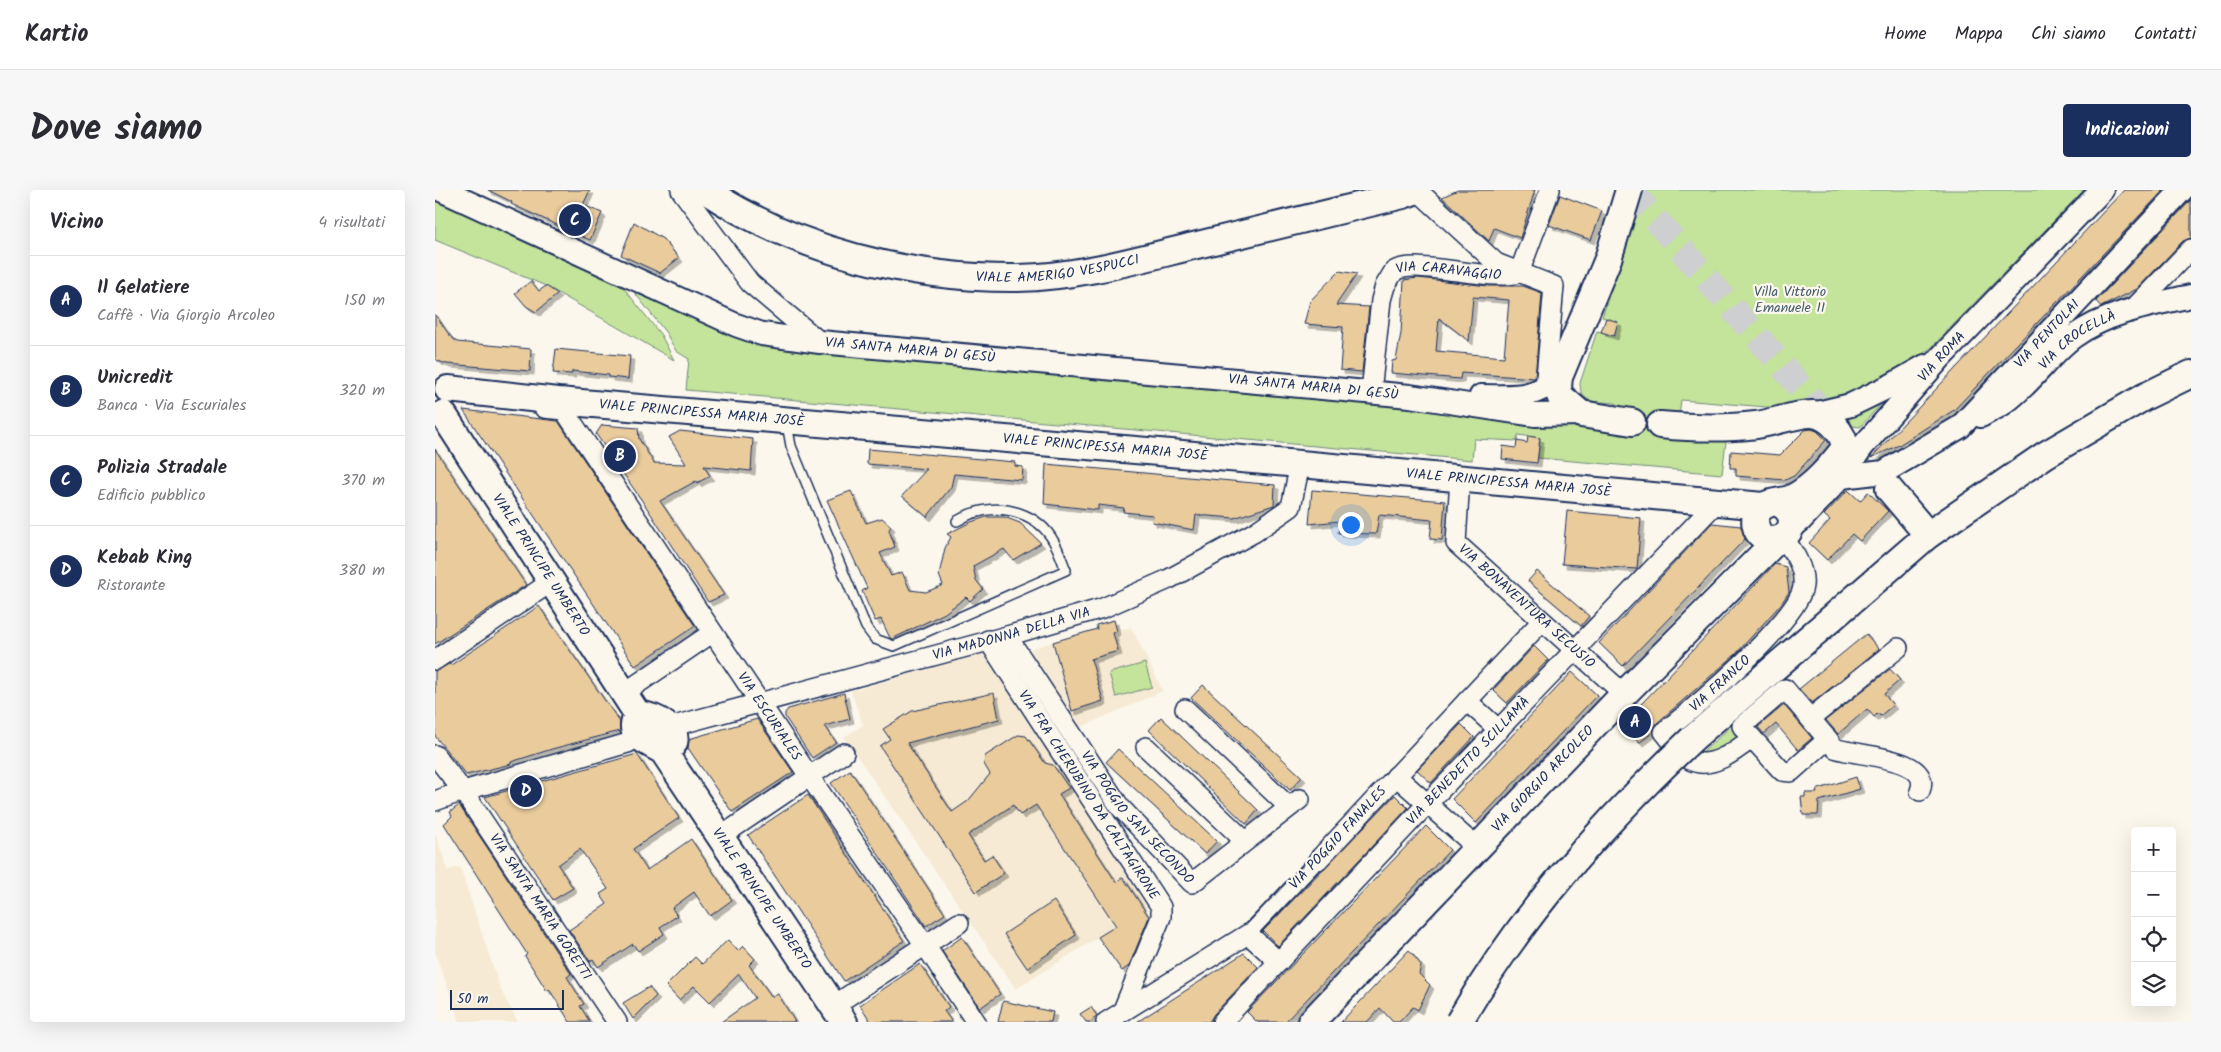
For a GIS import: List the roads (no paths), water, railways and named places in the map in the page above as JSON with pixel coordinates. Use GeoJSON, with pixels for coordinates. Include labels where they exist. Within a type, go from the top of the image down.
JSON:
{"type":"FeatureCollection","features":[{"type":"Feature","properties":{"kind":"main road","name":"VIALE AMERIGO VESPUCCI"},"geometry":{"type":"LineString","coordinates":[[705,190],[745,214],[787,235],[840,253],[898,267],[955,276],[1019,278],[1089,270],[1403,195],[1417,190]]}},
{"type":"Feature","properties":{"kind":"main road"},"geometry":{"type":"LineString","coordinates":[[1629,190],[1562,395],[1632,422]]}},
{"type":"Feature","properties":{"kind":"main road"},"geometry":{"type":"LineString","coordinates":[[1459,1022],[1508,944],[1550,889],[1594,836],[1642,786],[1692,739],[1740,725],[1928,534],[2045,455],[2144,398],[2191,374]]}},
{"type":"Feature","properties":{"kind":"main road","name":"VIALE PRINCIPESSA MARIA JOSÈ"},"geometry":{"type":"LineString","coordinates":[[443,400],[601,405],[1300,464],[1717,502],[1770,505]]}},
{"type":"Feature","properties":{"kind":"main road","name":"VIALE PRINCIPE UMBERTO"},"geometry":{"type":"LineString","coordinates":[[443,400],[551,582],[624,693],[638,725]]}},
{"type":"Feature","properties":{"kind":"main road"},"geometry":{"type":"LineString","coordinates":[[1660,425],[1705,428],[1735,427],[1757,425],[1813,414],[1827,419],[1854,447],[1805,491],[1757,512],[1755,521],[1757,529],[1762,536],[1769,540],[1784,535]]}},
{"type":"Feature","properties":{"kind":"main road"},"geometry":{"type":"LineString","coordinates":[[1889,490],[1928,534]]}},
{"type":"Feature","properties":{"kind":"main road","name":"VIA GIORGIO ARCOLEO"},"geometry":{"type":"LineString","coordinates":[[1311,1022],[1624,694],[1784,535]]}},
{"type":"Feature","properties":{"kind":"main road"},"geometry":{"type":"LineString","coordinates":[[638,725],[666,739]]}},
{"type":"Feature","properties":{"kind":"main road","name":"VIALE PRINCIPE UMBERTO"},"geometry":{"type":"LineString","coordinates":[[666,739],[720,836],[839,1014]]}},
{"type":"Feature","properties":{"kind":"street","name":"VIA SANTA MARIA DI GESÙ"},"geometry":{"type":"LineString","coordinates":[[441,190],[469,196],[736,325],[762,334],[820,342],[1410,396]]}},
{"type":"Feature","properties":{"kind":"street"},"geometry":{"type":"LineString","coordinates":[[681,190],[750,283],[820,342]]}},
{"type":"Feature","properties":{"kind":"street"},"geometry":{"type":"LineString","coordinates":[[1417,190],[1496,263],[1554,286],[1562,395]]}},
{"type":"Feature","properties":{"kind":"street","name":"VIA ROMA"},"geometry":{"type":"LineString","coordinates":[[1784,535],[1801,520],[1841,476],[1854,447],[2101,190]]}},
{"type":"Feature","properties":{"kind":"street","name":"VIA PENTOLAI"},"geometry":{"type":"LineString","coordinates":[[1841,476],[1884,472],[1960,427],[2182,190]]}},
{"type":"Feature","properties":{"kind":"street","name":"VIA CARAVAGGIO"},"geometry":{"type":"LineString","coordinates":[[1371,392],[1381,300],[1385,286],[1394,271],[1407,267],[1484,275],[1519,273],[1548,192]]}},
{"type":"Feature","properties":{"kind":"street","name":"VIA CROCELLÀ"},"geometry":{"type":"LineString","coordinates":[[1960,427],[2005,402],[2074,337],[2134,308],[2191,249]]}},
{"type":"Feature","properties":{"kind":"street"},"geometry":{"type":"LineString","coordinates":[[2134,308],[2191,296]]}},
{"type":"Feature","properties":{"kind":"street"},"geometry":{"type":"LineString","coordinates":[[1813,414],[1851,405],[1890,386],[1941,356]]}},
{"type":"Feature","properties":{"kind":"street"},"geometry":{"type":"LineString","coordinates":[[1410,396],[1562,395]]}},
{"type":"Feature","properties":{"kind":"street"},"geometry":{"type":"LineString","coordinates":[[1410,396],[1535,415],[1562,395]]}},
{"type":"Feature","properties":{"kind":"street","name":"VIA ESCURIALES"},"geometry":{"type":"LineString","coordinates":[[443,400],[564,410],[712,633],[761,702],[976,1022]]}},
{"type":"Feature","properties":{"kind":"street"},"geometry":{"type":"LineString","coordinates":[[585,442],[585,429],[590,413],[601,405]]}},
{"type":"Feature","properties":{"kind":"street"},"geometry":{"type":"LineString","coordinates":[[1854,447],[1879,462],[1900,464]]}},
{"type":"Feature","properties":{"kind":"street","name":"VIA MADONNA DELLA VIA"},"geometry":{"type":"LineString","coordinates":[[666,739],[761,702],[1103,608],[1169,579],[1255,532],[1291,508],[1300,464]]}},
{"type":"Feature","properties":{"kind":"street","name":"VIA BONAVENTURA SECUSIO"},"geometry":{"type":"LineString","coordinates":[[1460,478],[1456,543],[1624,694]]}},
{"type":"Feature","properties":{"kind":"street","name":"VIA BENEDETTO SCILLAMÀ"},"geometry":{"type":"LineString","coordinates":[[1224,1021],[1427,804],[1717,502]]}},
{"type":"Feature","properties":{"kind":"street","name":"VIA FRANCO"},"geometry":{"type":"LineString","coordinates":[[1740,725],[1730,754],[1715,761],[1704,763],[1695,762],[1687,758],[1664,732],[1762,645],[1786,618],[1800,596],[1803,586],[1798,560],[1784,535]]}},
{"type":"Feature","properties":{"kind":"street"},"geometry":{"type":"LineString","coordinates":[[435,660],[551,582]]}},
{"type":"Feature","properties":{"kind":"street","name":"VIA POGGIO FANALES"},"geometry":{"type":"LineString","coordinates":[[1106,1022],[1248,934],[1542,621]]}},
{"type":"Feature","properties":{"kind":"street"},"geometry":{"type":"LineString","coordinates":[[624,693],[712,633]]}},
{"type":"Feature","properties":{"kind":"street","name":"VIA POGGIO SAN SECONDO"},"geometry":{"type":"LineString","coordinates":[[997,638],[1120,807],[1191,883],[1295,803],[1185,709]]}},
{"type":"Feature","properties":{"kind":"street","name":"VIA FRA CHERUBINO DA CALTAGIRONE"},"geometry":{"type":"LineString","coordinates":[[997,638],[1161,907],[1161,917],[1123,1010]]}},
{"type":"Feature","properties":{"kind":"street"},"geometry":{"type":"LineString","coordinates":[[1811,718],[1898,648]]}},
{"type":"Feature","properties":{"kind":"street"},"geometry":{"type":"LineString","coordinates":[[1828,739],[1791,772],[1782,771],[1740,725],[1785,689],[1811,718],[1828,739],[1835,748],[1883,758],[1911,767],[1922,778],[1920,791]]}},
{"type":"Feature","properties":{"kind":"street"},"geometry":{"type":"LineString","coordinates":[[1467,701],[1499,730]]}},
{"type":"Feature","properties":{"kind":"street"},"geometry":{"type":"LineString","coordinates":[[435,801],[463,791],[628,743],[638,725]]}},
{"type":"Feature","properties":{"kind":"street"},"geometry":{"type":"LineString","coordinates":[[1146,747],[1245,841]]}},
{"type":"Feature","properties":{"kind":"street"},"geometry":{"type":"LineString","coordinates":[[720,836],[844,752]]}},
{"type":"Feature","properties":{"kind":"street","name":"VIA SANTA MARIA GORETTI"},"geometry":{"type":"LineString","coordinates":[[435,755],[463,791],[617,1022]]}},
{"type":"Feature","properties":{"kind":"street"},"geometry":{"type":"LineString","coordinates":[[1396,776],[1476,847]]}},
{"type":"Feature","properties":{"kind":"street"},"geometry":{"type":"LineString","coordinates":[[839,1014],[925,944],[959,922]]}},
{"type":"Feature","properties":{"kind":"street"},"geometry":{"type":"LineString","coordinates":[[1248,934],[1279,962]]}},
{"type":"Feature","properties":{"kind":"lane"},"geometry":{"type":"LineString","coordinates":[[787,421],[791,446],[866,627],[875,639],[894,646],[1066,570],[1054,542],[1041,524],[1027,515],[1011,510],[991,510],[974,512],[957,522]]}},
{"type":"Feature","properties":{"kind":"tunnel"},"geometry":{"type":"LineString","coordinates":[[1630,190],[1836,428]]}},
{"type":"Feature","properties":{"kind":"place","name":"Polizia Stradale"},"geometry":{"type":"Point","coordinates":[575,220]}},
{"type":"Feature","properties":{"kind":"place","name":"Unicredit"},"geometry":{"type":"Point","coordinates":[620,456]}},
{"type":"Feature","properties":{"kind":"place","name":"Il Gelatiere"},"geometry":{"type":"Point","coordinates":[1635,722]}},
{"type":"Feature","properties":{"kind":"place","name":"Kebab King"},"geometry":{"type":"Point","coordinates":[526,791]}},
{"type":"Feature","properties":{"kind":"park label","name":"Villa Vittorio Emanuele II"},"geometry":{"type":"Point","coordinates":[1790,300]}}]}
